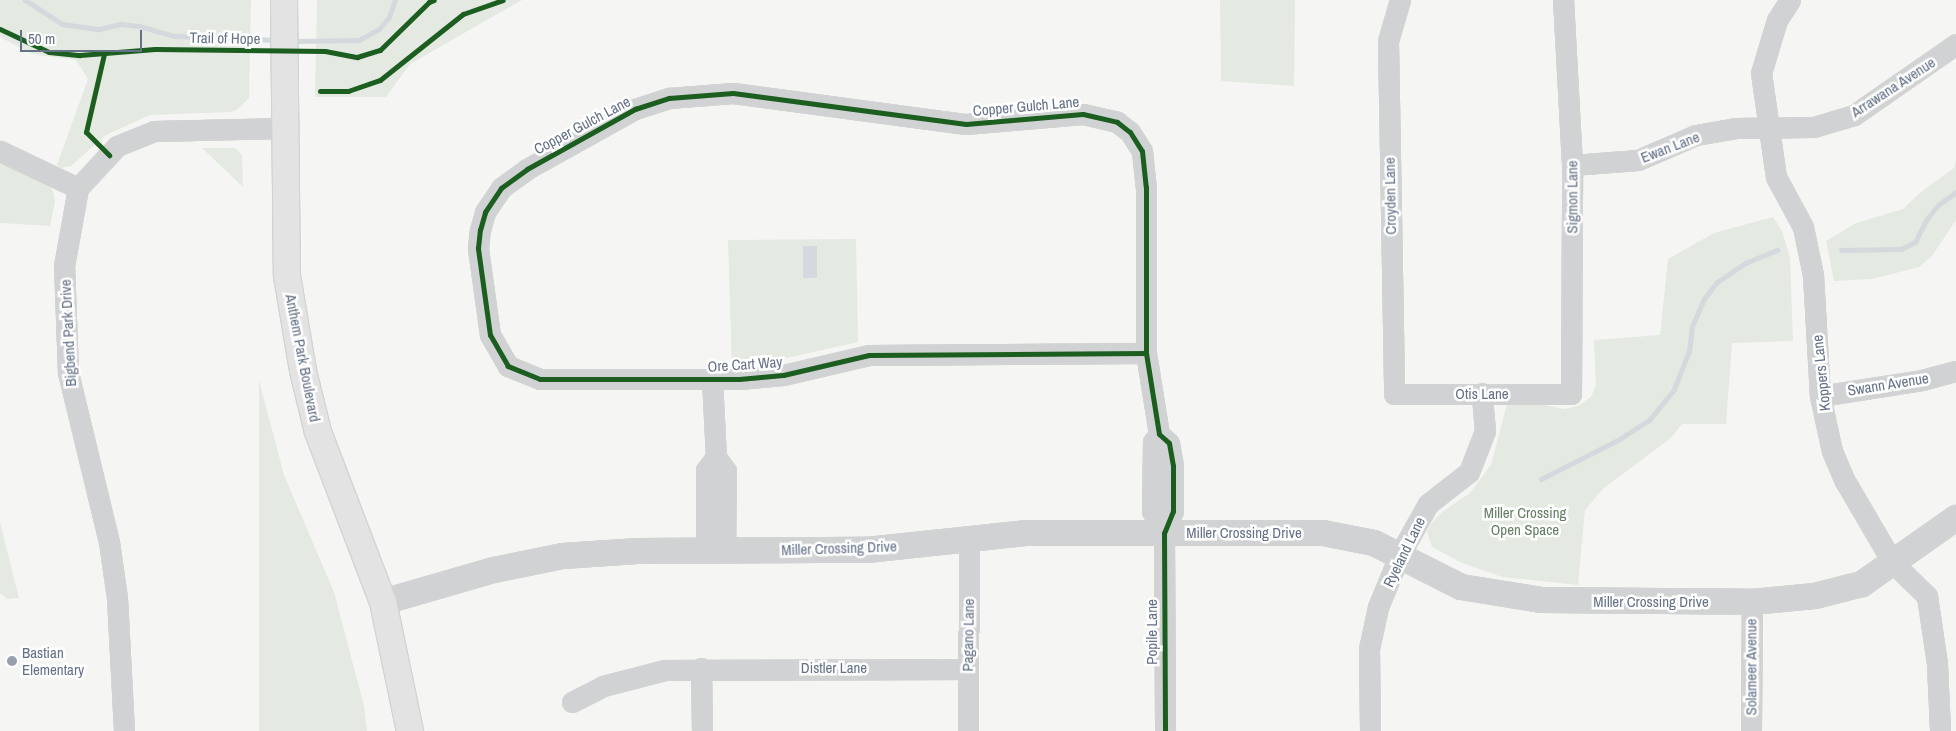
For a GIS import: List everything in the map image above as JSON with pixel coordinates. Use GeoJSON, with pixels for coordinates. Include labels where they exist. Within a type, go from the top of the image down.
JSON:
{"type":"FeatureCollection","features":[{"type":"Feature","properties":{"kind":"main road","name":"Anthem Park Boulevard"},"geometry":{"type":"LineString","coordinates":[[284,4],[287,276],[302,371],[318,432],[383,602],[410,731]]}},
{"type":"Feature","properties":{"kind":"street","name":"Croyden Lane"},"geometry":{"type":"LineString","coordinates":[[1394,394],[1388,41],[1400,0]]}},
{"type":"Feature","properties":{"kind":"street","name":"Sigmon Lane"},"geometry":{"type":"LineString","coordinates":[[1564,0],[1572,164],[1571,394]]}},
{"type":"Feature","properties":{"kind":"street","name":"Koppers Lane"},"geometry":{"type":"LineString","coordinates":[[1790,0],[1777,20],[1761,73],[1767,127],[1776,177],[1803,227],[1813,275],[1820,396],[1832,451],[1893,563],[1926,596],[1937,664],[1940,731]]}},
{"type":"Feature","properties":{"kind":"street","name":"Arrawana Avenue"},"geometry":{"type":"LineString","coordinates":[[1767,127],[1814,127],[1854,115],[1956,44]]}},
{"type":"Feature","properties":{"kind":"street","name":"Copper Gulch Lane"},"geometry":{"type":"LineString","coordinates":[[485,212],[501,188],[527,169],[635,110],[669,98],[733,93],[966,124],[1083,114],[1102,116],[1130,132],[1142,151],[1146,187],[1146,353],[1159,434],[1153,442],[1152,511],[1164,533]]}},
{"type":"Feature","properties":{"kind":"street","name":"Ewan Lane"},"geometry":{"type":"LineString","coordinates":[[1572,164],[1638,160],[1696,134],[1767,127]]}},
{"type":"Feature","properties":{"kind":"street"},"geometry":{"type":"LineString","coordinates":[[0,151],[78,188],[117,146],[154,131],[284,128]]}},
{"type":"Feature","properties":{"kind":"street","name":"Bigbend Park Drive"},"geometry":{"type":"LineString","coordinates":[[78,188],[64,266],[68,374],[75,413],[109,542],[118,616],[124,731]]}},
{"type":"Feature","properties":{"kind":"street","name":"Ore Cart Way"},"geometry":{"type":"LineString","coordinates":[[485,212],[478,248],[487,317],[498,353],[513,370],[540,380],[712,380],[783,375],[869,355],[1146,353]]}},
{"type":"Feature","properties":{"kind":"street","name":"Swann Avenue"},"geometry":{"type":"LineString","coordinates":[[1820,396],[1922,380],[1956,371]]}},
{"type":"Feature","properties":{"kind":"street"},"geometry":{"type":"LineString","coordinates":[[712,380],[716,457],[706,470],[715,551]]}},
{"type":"Feature","properties":{"kind":"street","name":"Ryeland Lane"},"geometry":{"type":"LineString","coordinates":[[1370,731],[1370,649],[1373,624],[1400,554],[1428,504],[1469,472],[1485,431],[1482,393]]}},
{"type":"Feature","properties":{"kind":"street","name":"Otis Lane"},"geometry":{"type":"LineString","coordinates":[[1394,394],[1571,394]]}},
{"type":"Feature","properties":{"kind":"street","name":"Miller Crossing Drive"},"geometry":{"type":"LineString","coordinates":[[383,602],[494,570],[563,556],[715,551],[868,550],[1026,533],[1323,533],[1374,543],[1400,554],[1461,587],[1541,600],[1752,602],[1815,596],[1862,584],[1956,518]]}},
{"type":"Feature","properties":{"kind":"street","name":"Popile Lane"},"geometry":{"type":"LineString","coordinates":[[1164,533],[1165,731]]}},
{"type":"Feature","properties":{"kind":"street","name":"Pagano Lane"},"geometry":{"type":"LineString","coordinates":[[968,731],[969,539]]}},
{"type":"Feature","properties":{"kind":"street","name":"Solameer Avenue"},"geometry":{"type":"LineString","coordinates":[[1751,731],[1752,602]]}},
{"type":"Feature","properties":{"kind":"street"},"geometry":{"type":"LineString","coordinates":[[700,668],[702,731]]}},
{"type":"Feature","properties":{"kind":"street","name":"Distler Lane"},"geometry":{"type":"LineString","coordinates":[[572,702],[603,686],[665,670],[700,668],[967,669]]}},
{"type":"Feature","properties":{"kind":"green space"},"geometry":{"type":"Polygon","coordinates":[[[0,0],[251,0],[249,98],[237,110],[230,112],[150,115],[106,135],[71,166],[61,168],[57,165],[88,79],[76,60],[32,54],[0,37],[0,0]]]}},
{"type":"Feature","properties":{"kind":"green space"},"geometry":{"type":"Polygon","coordinates":[[[317,0],[522,0],[410,64],[386,97],[315,97],[317,0]]]}},
{"type":"Feature","properties":{"kind":"green space"},"geometry":{"type":"Polygon","coordinates":[[[1220,0],[1295,0],[1294,86],[1221,81],[1220,0]]]}},
{"type":"Feature","properties":{"kind":"green space"},"geometry":{"type":"Polygon","coordinates":[[[202,148],[235,148],[242,155],[243,187],[202,148]]]}},
{"type":"Feature","properties":{"kind":"green space"},"geometry":{"type":"Polygon","coordinates":[[[1956,160],[1956,220],[1932,256],[1919,267],[1872,279],[1834,281],[1826,241],[1856,223],[1903,209],[1921,192],[1954,168],[1956,160]]]}},
{"type":"Feature","properties":{"kind":"green space"},"geometry":{"type":"Polygon","coordinates":[[[0,163],[46,183],[53,191],[55,202],[50,226],[0,223],[0,163]]]}},
{"type":"Feature","properties":{"kind":"green space","name":"Miller Crossing Open Space"},"geometry":{"type":"Polygon","coordinates":[[[1773,217],[1782,231],[1790,257],[1793,341],[1732,343],[1726,424],[1682,424],[1671,438],[1604,488],[1585,510],[1578,585],[1502,577],[1460,562],[1432,547],[1427,532],[1430,525],[1442,512],[1470,493],[1491,465],[1507,404],[1538,404],[1565,409],[1578,406],[1591,397],[1596,385],[1594,340],[1660,335],[1668,259],[1714,233],[1773,217]]]}},
{"type":"Feature","properties":{"kind":"green space"},"geometry":{"type":"Polygon","coordinates":[[[856,239],[858,342],[773,361],[732,366],[728,240],[856,239]]]}},
{"type":"Feature","properties":{"kind":"green space"},"geometry":{"type":"Polygon","coordinates":[[[259,380],[284,475],[334,592],[364,706],[367,731],[259,731],[259,380]]]}},
{"type":"Feature","properties":{"kind":"green space"},"geometry":{"type":"Polygon","coordinates":[[[0,522],[19,598],[7,599],[0,593],[0,522]]]}},
{"type":"Feature","properties":{"kind":"shaded area"},"geometry":{"type":"Polygon","coordinates":[[[803,246],[817,246],[817,278],[803,278],[803,246]]]}},
{"type":"Feature","properties":{"kind":"waterway"},"geometry":{"type":"LineString","coordinates":[[25,0],[62,24],[99,29],[120,24],[139,26],[175,36],[277,40]]}},
{"type":"Feature","properties":{"kind":"waterway"},"geometry":{"type":"LineString","coordinates":[[293,41],[359,40],[379,29],[389,17],[395,0]]}},
{"type":"Feature","properties":{"kind":"waterway"},"geometry":{"type":"LineString","coordinates":[[1841,250],[1901,249],[1915,242],[1926,220],[1938,205],[1956,192]]}},
{"type":"Feature","properties":{"kind":"waterway"},"geometry":{"type":"LineString","coordinates":[[1541,479],[1618,440],[1650,419],[1674,389],[1689,351],[1692,326],[1704,299],[1717,282],[1745,263],[1777,250]]}},
{"type":"Feature","properties":{"kind":"cycle path","name":"Trail of Hope"},"geometry":{"type":"LineString","coordinates":[[0,29],[49,52],[80,55],[155,49],[325,51],[357,57],[380,50],[429,2],[434,0]]}},
{"type":"Feature","properties":{"kind":"cycle path"},"geometry":{"type":"LineString","coordinates":[[320,91],[348,91],[380,80],[463,14],[503,0]]}},
{"type":"Feature","properties":{"kind":"cycle path"},"geometry":{"type":"LineString","coordinates":[[104,54],[86,132],[109,155]]}},
{"type":"Feature","properties":{"kind":"cycle path"},"geometry":{"type":"LineString","coordinates":[[1146,353],[869,355],[783,375],[739,379],[540,379],[508,366],[490,335],[478,248],[480,230],[485,212],[501,188],[527,169],[635,109],[669,98],[733,93],[966,124],[1083,114],[1117,122],[1130,132],[1142,151],[1146,187],[1146,353],[1159,434],[1169,443],[1173,466],[1173,511],[1164,533],[1165,731]]}},
{"type":"Feature","properties":{"kind":"place","name":"Bastian Elementary"},"geometry":{"type":"Point","coordinates":[12,661]}}]}
